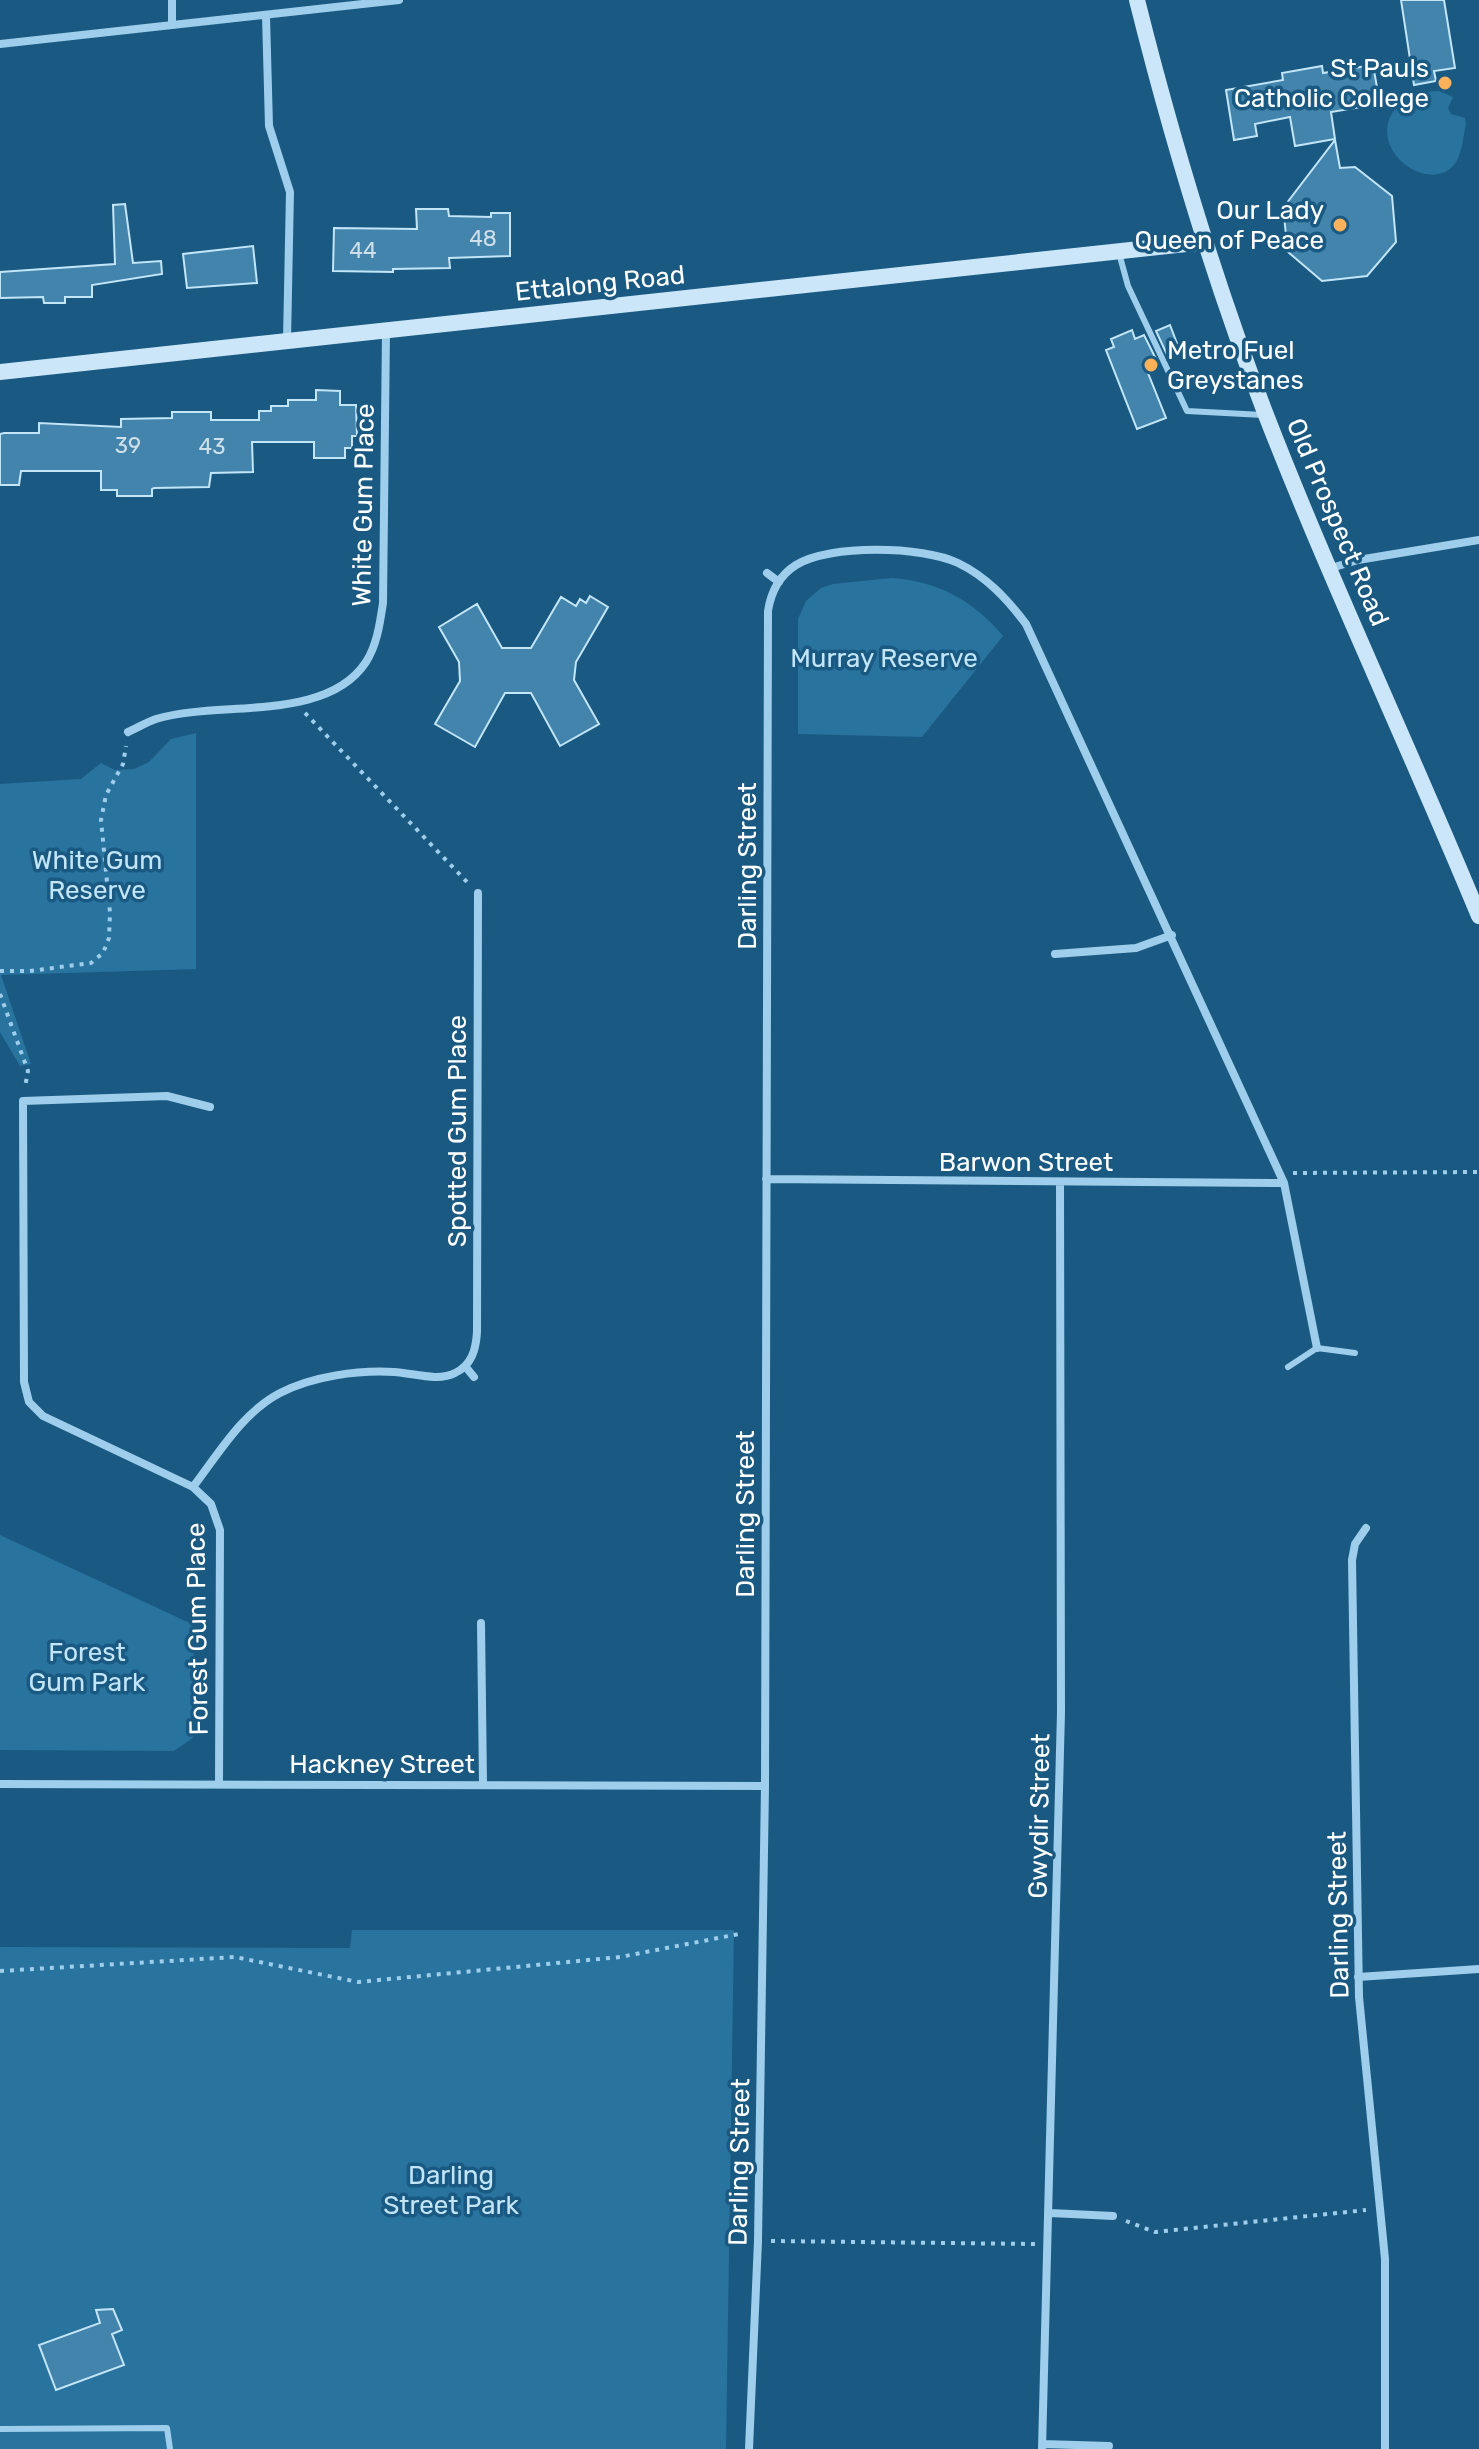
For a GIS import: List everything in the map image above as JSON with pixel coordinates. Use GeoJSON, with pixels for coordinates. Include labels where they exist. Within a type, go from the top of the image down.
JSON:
{"type":"FeatureCollection","features":[{"type":"Feature","properties":{"kind":"street"},"geometry":{"type":"LineString","coordinates":[[172,0],[172,23]]}},
{"type":"Feature","properties":{"kind":"street"},"geometry":{"type":"LineString","coordinates":[[0,44],[399,0]]}},
{"type":"Feature","properties":{"kind":"street","name":"Old Prospect Road"},"geometry":{"type":"LineString","coordinates":[[1137,0],[1205,242],[1266,415],[1479,916]]}},
{"type":"Feature","properties":{"kind":"street"},"geometry":{"type":"LineString","coordinates":[[266,16],[269,126],[290,192],[287,341]]}},
{"type":"Feature","properties":{"kind":"street","name":"Ettalong Road"},"geometry":{"type":"LineString","coordinates":[[0,372],[1205,242]]}},
{"type":"Feature","properties":{"kind":"street","name":"White Gum Place"},"geometry":{"type":"LineString","coordinates":[[128,732],[156,719],[190,713],[295,703],[339,688],[366,663],[379,632],[383,603],[386,330]]}},
{"type":"Feature","properties":{"kind":"street"},"geometry":{"type":"LineString","coordinates":[[1331,568],[1358,560],[1479,540]]}},
{"type":"Feature","properties":{"kind":"street"},"geometry":{"type":"LineString","coordinates":[[767,573],[779,582],[797,564],[811,558],[907,549],[943,557],[988,581],[1026,624],[1282,1178],[1317,1348]]}},
{"type":"Feature","properties":{"kind":"street","name":"Darling Street"},"geometry":{"type":"LineString","coordinates":[[749,2449],[758,2241],[765,1786],[768,611],[779,582]]}},
{"type":"Feature","properties":{"kind":"street","name":"Spotted Gum Place"},"geometry":{"type":"LineString","coordinates":[[465,1366],[475,1351],[477,1332],[478,893]]}},
{"type":"Feature","properties":{"kind":"street"},"geometry":{"type":"LineString","coordinates":[[1055,954],[1136,948],[1172,935]]}},
{"type":"Feature","properties":{"kind":"street"},"geometry":{"type":"LineString","coordinates":[[23,1101],[167,1096],[210,1107]]}},
{"type":"Feature","properties":{"kind":"street","name":"Forest Gum Place"},"geometry":{"type":"LineString","coordinates":[[23,1101],[24,1382],[29,1402],[43,1416],[193,1487],[211,1504],[220,1530],[219,1784]]}},
{"type":"Feature","properties":{"kind":"street","name":"Barwon Street"},"geometry":{"type":"LineString","coordinates":[[766,1179],[1060,1183],[1282,1178]]}},
{"type":"Feature","properties":{"kind":"street","name":"Gwydir Street"},"geometry":{"type":"LineString","coordinates":[[1042,2447],[1061,1712],[1060,1183]]}},
{"type":"Feature","properties":{"kind":"street"},"geometry":{"type":"LineString","coordinates":[[193,1487],[240,1425],[281,1392],[308,1382],[343,1375],[393,1372],[440,1376],[452,1374],[465,1366],[474,1377]]}},
{"type":"Feature","properties":{"kind":"street","name":"Darling Street"},"geometry":{"type":"LineString","coordinates":[[1366,1528],[1355,1544],[1352,1560],[1358,1977],[1386,2282],[1385,2449]]}},
{"type":"Feature","properties":{"kind":"street"},"geometry":{"type":"LineString","coordinates":[[481,1623],[483,1783]]}},
{"type":"Feature","properties":{"kind":"street","name":"Hackney Street"},"geometry":{"type":"LineString","coordinates":[[0,1784],[765,1786]]}},
{"type":"Feature","properties":{"kind":"street"},"geometry":{"type":"LineString","coordinates":[[1358,1977],[1479,1969]]}},
{"type":"Feature","properties":{"kind":"street"},"geometry":{"type":"LineString","coordinates":[[1050,2213],[1113,2216]]}},
{"type":"Feature","properties":{"kind":"street"},"geometry":{"type":"LineString","coordinates":[[1042,2447],[1109,2446]]}},
{"type":"Feature","properties":{"kind":"lane"},"geometry":{"type":"LineString","coordinates":[[1119,251],[1128,286],[1187,411],[1266,415]]}},
{"type":"Feature","properties":{"kind":"lane"},"geometry":{"type":"LineString","coordinates":[[1288,1367],[1317,1348],[1355,1353]]}},
{"type":"Feature","properties":{"kind":"lane"},"geometry":{"type":"LineString","coordinates":[[0,2429],[167,2428],[170,2449]]}},
{"type":"Feature","properties":{"kind":"path"},"geometry":{"type":"LineString","coordinates":[[295,703],[478,893]]}},
{"type":"Feature","properties":{"kind":"path"},"geometry":{"type":"LineString","coordinates":[[0,971],[30,971],[91,963],[103,953],[109,938],[110,913],[101,820],[106,795],[123,764],[128,732]]}},
{"type":"Feature","properties":{"kind":"path"},"geometry":{"type":"LineString","coordinates":[[0,994],[28,1071],[23,1101]]}},
{"type":"Feature","properties":{"kind":"path"},"geometry":{"type":"LineString","coordinates":[[1282,1178],[1479,1172]]}},
{"type":"Feature","properties":{"kind":"path"},"geometry":{"type":"LineString","coordinates":[[0,1971],[235,1957],[358,1982],[620,1957],[739,1934]]}},
{"type":"Feature","properties":{"kind":"path"},"geometry":{"type":"LineString","coordinates":[[1113,2216],[1155,2232],[1380,2208]]}},
{"type":"Feature","properties":{"kind":"path"},"geometry":{"type":"LineString","coordinates":[[758,2241],[1049,2244]]}},
{"type":"Feature","properties":{"kind":"green space"},"geometry":{"type":"Polygon","coordinates":[[[1439,91],[1453,97],[1448,108],[1451,114],[1465,118],[1466,124],[1457,161],[1443,173],[1430,175],[1416,171],[1394,152],[1388,139],[1388,124],[1395,109],[1404,100],[1421,93],[1439,91]]]}},
{"type":"Feature","properties":{"kind":"green space","name":"Murray Reserve"},"geometry":{"type":"Polygon","coordinates":[[[892,578],[925,583],[954,595],[980,613],[1003,636],[922,737],[798,734],[798,619],[806,601],[821,588],[833,584],[892,578]]]}},
{"type":"Feature","properties":{"kind":"green space","name":"White Gum Reserve"},"geometry":{"type":"Polygon","coordinates":[[[196,733],[196,969],[1,975],[31,1064],[20,1066],[0,1032],[0,784],[81,779],[101,763],[115,770],[134,769],[149,762],[171,739],[196,733]]]}},
{"type":"Feature","properties":{"kind":"green space","name":"Forest Gum Park"},"geometry":{"type":"Polygon","coordinates":[[[0,1535],[194,1625],[194,1737],[174,1751],[0,1750],[0,1535]]]}},
{"type":"Feature","properties":{"kind":"green space","name":"Darling Street Park"},"geometry":{"type":"Polygon","coordinates":[[[352,1930],[734,1930],[726,2449],[0,2449],[0,1947],[350,1948],[352,1930]]]}},
{"type":"Feature","properties":{"kind":"building"},"geometry":{"type":"Polygon","coordinates":[[[1401,0],[1444,0],[1455,68],[1434,71],[1436,81],[1414,85],[1401,0]]]}},
{"type":"Feature","properties":{"kind":"building"},"geometry":{"type":"Polygon","coordinates":[[[1373,65],[1380,104],[1331,112],[1335,139],[1295,146],[1290,117],[1255,124],[1257,136],[1234,140],[1226,90],[1283,80],[1282,73],[1322,66],[1323,73],[1373,65]]]}},
{"type":"Feature","properties":{"kind":"building","name":"Our Lady Queen of Peace"},"geometry":{"type":"Polygon","coordinates":[[[1335,140],[1340,168],[1355,167],[1392,196],[1396,242],[1367,276],[1322,281],[1288,252],[1283,208],[1335,140]]]}},
{"type":"Feature","properties":{"kind":"building"},"geometry":{"type":"Polygon","coordinates":[[[125,204],[133,263],[161,261],[162,274],[92,285],[92,297],[65,297],[65,303],[44,303],[43,297],[0,298],[0,272],[115,264],[113,205],[125,204]]]}},
{"type":"Feature","properties":{"kind":"building"},"geometry":{"type":"Polygon","coordinates":[[[416,209],[448,209],[449,216],[491,217],[491,213],[510,213],[510,256],[449,258],[450,268],[393,269],[393,272],[333,271],[334,228],[417,229],[416,209]]]}},
{"type":"Feature","properties":{"kind":"building"},"geometry":{"type":"Polygon","coordinates":[[[253,246],[257,283],[187,288],[183,254],[253,246]]]}},
{"type":"Feature","properties":{"kind":"building"},"geometry":{"type":"Polygon","coordinates":[[[1170,325],[1181,354],[1169,359],[1156,331],[1170,325]]]}},
{"type":"Feature","properties":{"kind":"building"},"geometry":{"type":"Polygon","coordinates":[[[1132,330],[1135,339],[1144,335],[1158,363],[1146,368],[1166,418],[1137,429],[1106,350],[1114,347],[1111,339],[1132,330]]]}},
{"type":"Feature","properties":{"kind":"building"},"geometry":{"type":"Polygon","coordinates":[[[316,390],[340,391],[340,405],[356,405],[357,436],[352,436],[352,448],[345,448],[345,458],[314,458],[314,442],[252,442],[253,472],[211,473],[209,487],[154,488],[152,496],[117,496],[117,490],[101,490],[101,471],[21,471],[19,485],[0,485],[0,434],[39,433],[39,423],[121,427],[121,419],[172,418],[172,412],[211,412],[211,420],[259,420],[259,411],[271,411],[271,406],[288,406],[288,400],[316,400],[316,390]]]}},
{"type":"Feature","properties":{"kind":"building"},"geometry":{"type":"Polygon","coordinates":[[[590,596],[608,607],[576,662],[574,680],[599,724],[560,746],[531,693],[505,693],[475,747],[435,724],[460,681],[459,662],[439,627],[477,604],[502,648],[531,648],[561,597],[576,606],[580,599],[586,603],[590,596]]]}},
{"type":"Feature","properties":{"kind":"building"},"geometry":{"type":"Polygon","coordinates":[[[113,2309],[122,2330],[112,2334],[124,2365],[56,2390],[39,2345],[100,2323],[96,2310],[113,2309]]]}},
{"type":"Feature","properties":{"kind":"place","name":"St Pauls Catholic College"},"geometry":{"type":"Point","coordinates":[1445,83]}},
{"type":"Feature","properties":{"kind":"place","name":"Our Lady Queen of Peace"},"geometry":{"type":"Point","coordinates":[1340,225]}},
{"type":"Feature","properties":{"kind":"place","name":"Metro Fuel Greystanes"},"geometry":{"type":"Point","coordinates":[1151,365]}}]}
